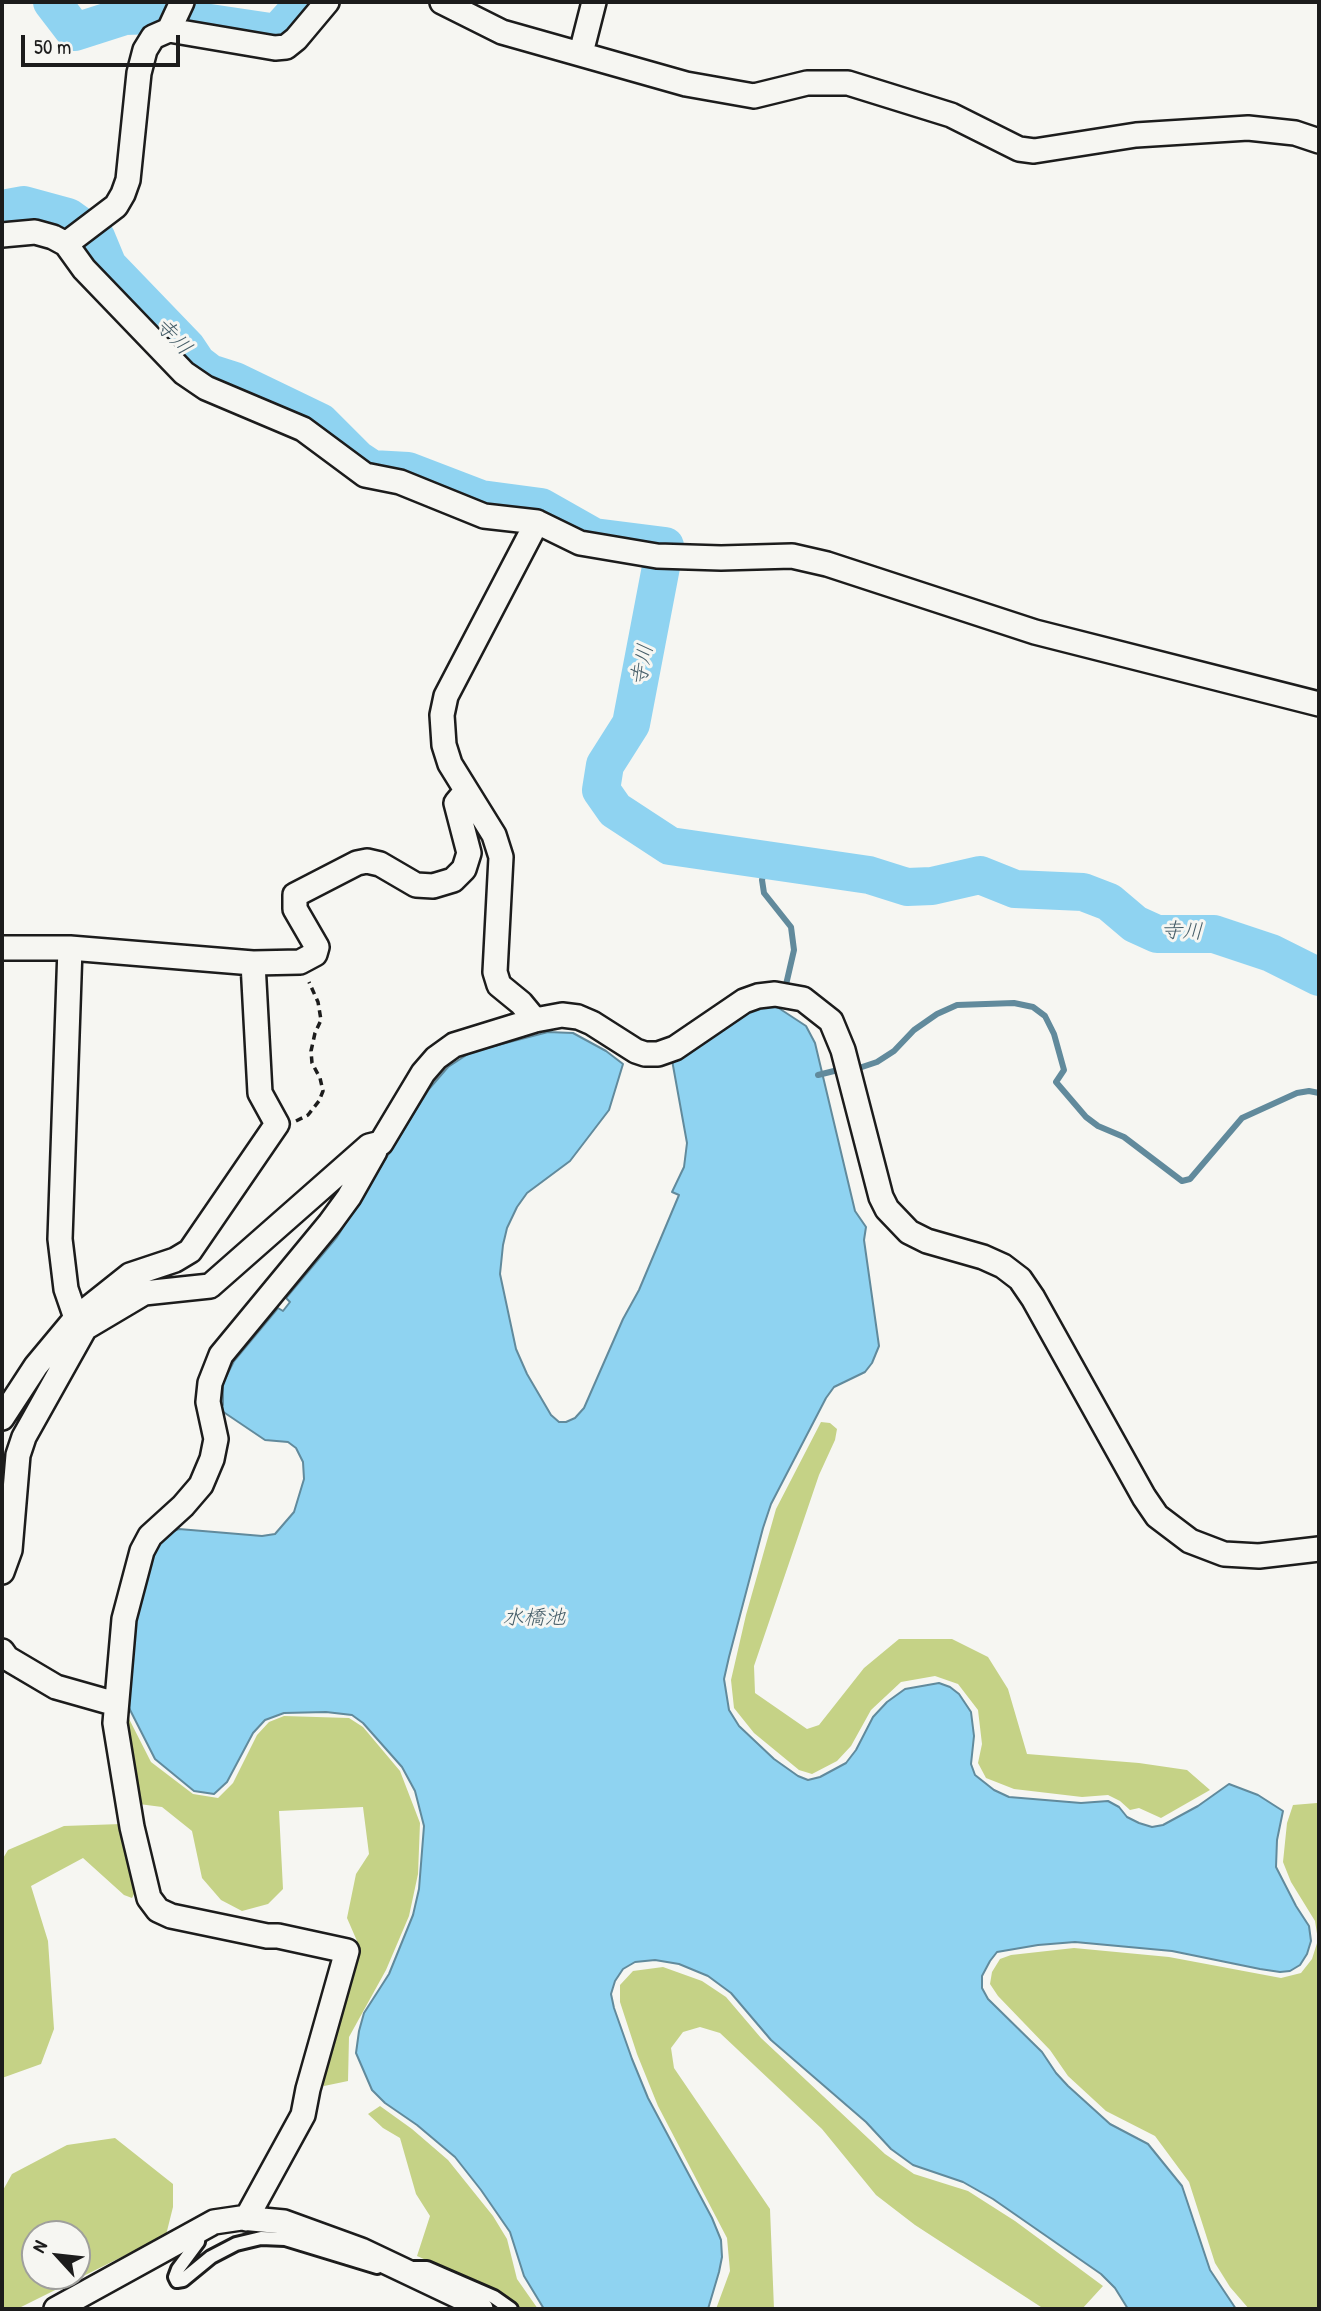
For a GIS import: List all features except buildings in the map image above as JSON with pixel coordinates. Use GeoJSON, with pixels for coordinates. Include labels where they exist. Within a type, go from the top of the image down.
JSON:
{"type":"FeatureCollection","features":[{"type":"Feature","properties":{"kind":"street"},"geometry":{"type":"LineString","coordinates":[[2,235],[35,232],[53,237],[78,234],[116,206],[128,180],[139,73],[145,50],[153,37],[175,16],[275,48],[286,47],[327,2]]}},
{"type":"Feature","properties":{"kind":"street"},"geometry":{"type":"LineString","coordinates":[[442,2],[502,32],[686,84],[754,96],[807,83],[848,83],[951,114],[1019,149],[1034,151],[1136,135],[1248,128],[1295,133],[1319,141]]}},
{"type":"Feature","properties":{"kind":"street"},"geometry":{"type":"LineString","coordinates":[[581,53],[594,2]]}},
{"type":"Feature","properties":{"kind":"street"},"geometry":{"type":"LineString","coordinates":[[78,234],[84,269],[176,364],[206,388],[303,429],[365,475],[400,482],[484,516],[537,522],[580,543],[663,556],[792,556],[827,564],[1035,632],[1319,704]]}},
{"type":"Feature","properties":{"kind":"street"},"geometry":{"type":"LineString","coordinates":[[535,1020],[521,1003],[499,985],[495,972],[501,857],[494,835],[450,764],[444,745],[442,715],[446,696],[537,522]]}},
{"type":"Feature","properties":{"kind":"street"},"geometry":{"type":"LineString","coordinates":[[2,948],[70,948],[253,964],[300,962],[315,954],[317,947],[295,909],[295,895],[356,863],[367,861],[380,864],[416,884],[433,886],[453,880],[464,869],[469,853],[456,803],[466,791]]}},
{"type":"Feature","properties":{"kind":"street"},"geometry":{"type":"LineString","coordinates":[[70,948],[60,1239],[66,1289],[81,1323]]}},
{"type":"Feature","properties":{"kind":"street"},"geometry":{"type":"LineString","coordinates":[[2,1418],[36,1366],[130,1275],[175,1261],[190,1251],[277,1124],[260,1093],[253,964]]}},
{"type":"Feature","properties":{"kind":"street"},"geometry":{"type":"LineString","coordinates":[[246,2219],[303,2115],[347,1951],[171,1916],[158,1910],[149,1898],[132,1827],[115,1724],[124,1619],[142,1551],[150,1536],[183,1506],[201,1485],[212,1459],[216,1439],[208,1402],[210,1383],[221,1355],[349,1197],[423,1073],[436,1058],[454,1045],[535,1020],[562,1015],[578,1017],[592,1023],[636,1051],[658,1054],[675,1048],[744,1000],[758,996],[803,999],[831,1021],[843,1050],[881,1197],[887,1209],[909,1232],[927,1241],[983,1257],[1003,1266],[1020,1279],[1033,1297],[1157,1516],[1190,1541],[1224,1553],[1259,1556],[1319,1549]]}},
{"type":"Feature","properties":{"kind":"street"},"geometry":{"type":"LineString","coordinates":[[2,1572],[10,1550],[18,1455],[24,1437],[81,1323],[144,1293],[210,1286],[369,1146],[381,1143]]}},
{"type":"Feature","properties":{"kind":"street"},"geometry":{"type":"LineString","coordinates":[[2,1651],[7,1658],[56,1687],[116,1704]]}},
{"type":"Feature","properties":{"kind":"street"},"geometry":{"type":"LineString","coordinates":[[56,2309],[199,2229],[214,2222],[246,2219],[284,2222],[361,2250],[481,2309]]}},
{"type":"Feature","properties":{"kind":"lane"},"geometry":{"type":"LineString","coordinates":[[199,2229],[198,2242],[174,2277],[177,2281],[183,2280],[211,2257],[236,2244],[261,2238],[285,2239],[383,2269],[427,2268],[494,2297],[511,2309]]}},
{"type":"Feature","properties":{"kind":"path"},"geometry":{"type":"LineString","coordinates":[[277,1124],[298,1121],[308,1115],[323,1091],[312,1063],[311,1051],[321,1020],[318,1002],[300,962]]}},
{"type":"Feature","properties":{"kind":"green space"},"geometry":{"type":"Polygon","coordinates":[[[821,1422],[830,1423],[837,1429],[835,1440],[819,1475],[754,1666],[755,1693],[807,1729],[819,1725],[864,1668],[899,1639],[952,1639],[988,1657],[1008,1689],[1027,1754],[1139,1763],[1187,1770],[1210,1790],[1161,1818],[1139,1808],[1130,1810],[1108,1795],[1082,1797],[1014,1789],[986,1778],[978,1763],[982,1744],[978,1710],[958,1684],[935,1676],[901,1682],[871,1710],[851,1746],[837,1761],[812,1774],[799,1770],[754,1733],[734,1708],[731,1680],[776,1509],[821,1422]]]}},
{"type":"Feature","properties":{"kind":"green space"},"geometry":{"type":"Polygon","coordinates":[[[124,1709],[151,1762],[193,1794],[218,1798],[233,1783],[257,1735],[269,1722],[284,1716],[349,1718],[363,1727],[400,1771],[420,1823],[418,1874],[409,1916],[386,1970],[349,2037],[348,2081],[324,2086],[319,2078],[357,1941],[347,1918],[356,1874],[369,1854],[363,1807],[279,1811],[283,1889],[268,1904],[242,1911],[221,1900],[202,1878],[192,1831],[162,1807],[139,1804],[124,1709]]]}},
{"type":"Feature","properties":{"kind":"green space"},"geometry":{"type":"Polygon","coordinates":[[[1317,1803],[1319,1806],[1319,2309],[1249,2309],[1230,2287],[1215,2263],[1189,2182],[1155,2136],[1106,2111],[1068,2076],[1050,2050],[998,1996],[990,1984],[992,1972],[1000,1959],[1011,1955],[1074,1948],[1169,1957],[1281,1978],[1301,1973],[1312,1959],[1318,1940],[1315,1921],[1291,1882],[1283,1862],[1287,1823],[1293,1805],[1317,1803]]]}},
{"type":"Feature","properties":{"kind":"green space"},"geometry":{"type":"Polygon","coordinates":[[[121,1824],[137,1888],[132,1898],[124,1895],[83,1858],[31,1886],[48,1941],[54,2029],[41,2064],[2,2078],[2,1860],[8,1850],[64,1826],[121,1824]]]}},
{"type":"Feature","properties":{"kind":"green space"},"geometry":{"type":"Polygon","coordinates":[[[663,1967],[702,1981],[726,1997],[761,2038],[885,2154],[914,2174],[968,2191],[1015,2221],[1103,2286],[1082,2309],[1044,2309],[915,2225],[876,2195],[822,2129],[720,2033],[700,2027],[683,2032],[671,2048],[674,2068],[770,2209],[774,2309],[716,2309],[730,2271],[727,2238],[658,2106],[620,2002],[620,1985],[633,1971],[663,1967]]]}},
{"type":"Feature","properties":{"kind":"green space"},"geometry":{"type":"Polygon","coordinates":[[[380,2106],[448,2160],[493,2216],[507,2239],[517,2279],[538,2309],[521,2309],[499,2292],[417,2256],[430,2216],[416,2194],[400,2138],[383,2128],[368,2114],[380,2106]]]}},
{"type":"Feature","properties":{"kind":"green space"},"geometry":{"type":"Polygon","coordinates":[[[115,2138],[173,2184],[173,2207],[166,2235],[91,2272],[91,2220],[21,2220],[21,2290],[55,2290],[17,2309],[2,2309],[2,2192],[12,2174],[67,2145],[115,2138]]]}},
{"type":"Feature","properties":{"kind":"water","name":"水橋池"},"geometry":{"type":"Polygon","coordinates":[[[771,1003],[806,1026],[815,1043],[855,1211],[866,1227],[864,1240],[879,1346],[865,1372],[834,1387],[826,1398],[771,1504],[724,1679],[729,1710],[739,1726],[774,1759],[808,1780],[820,1777],[846,1763],[873,1717],[887,1702],[905,1689],[939,1683],[959,1694],[971,1712],[974,1736],[971,1764],[975,1775],[994,1790],[1009,1797],[1081,1803],[1108,1801],[1119,1807],[1127,1817],[1152,1827],[1163,1825],[1198,1806],[1229,1784],[1258,1795],[1283,1811],[1277,1840],[1276,1867],[1309,1926],[1311,1941],[1300,1965],[1290,1971],[1260,1969],[1172,1951],[1075,1942],[997,1952],[982,1976],[982,1988],[988,1999],[1042,2052],[1068,2086],[1110,2124],[1148,2144],[1182,2186],[1210,2270],[1236,2309],[1128,2309],[1115,2288],[1101,2274],[993,2199],[963,2182],[913,2165],[891,2149],[866,2122],[771,2040],[731,1993],[708,1976],[679,1964],[655,1960],[635,1962],[623,1969],[611,1994],[648,2098],[721,2240],[722,2257],[708,2309],[544,2309],[524,2276],[510,2232],[481,2190],[455,2157],[372,2090],[356,2053],[364,2013],[389,1974],[413,1915],[419,1889],[424,1826],[415,1791],[402,1767],[363,1723],[352,1715],[326,1712],[284,1713],[265,1720],[253,1733],[227,1782],[214,1794],[194,1791],[155,1759],[126,1702],[131,1625],[156,1538],[179,1529],[262,1536],[275,1534],[294,1512],[304,1479],[303,1462],[296,1448],[288,1442],[265,1440],[216,1407],[223,1405],[223,1383],[234,1361],[278,1308],[283,1311],[290,1302],[286,1298],[337,1237],[429,1089],[448,1067],[471,1052],[548,1032],[573,1033],[623,1064],[609,1110],[570,1161],[527,1193],[507,1228],[503,1245],[500,1274],[516,1349],[551,1415],[559,1422],[566,1422],[575,1418],[584,1408],[623,1319],[639,1290],[679,1195],[672,1192],[684,1167],[687,1143],[672,1060],[750,1006],[771,1003]]]}},
{"type":"Feature","properties":{"kind":"waterway"},"geometry":{"type":"LineString","coordinates":[[52,2],[75,32],[125,16],[156,15],[277,33],[305,2]]}},
{"type":"Feature","properties":{"kind":"waterway","name":"寺川"},"geometry":{"type":"LineString","coordinates":[[2,209],[24,205],[68,217],[96,237],[108,266],[187,348],[197,363],[210,373],[235,381],[320,422],[357,459],[372,469],[408,471],[481,499],[541,507],[594,537],[665,546],[631,724],[605,765],[601,790],[615,810],[670,846],[869,875],[907,887],[932,886],[980,875],[1015,889],[1083,892],[1109,902],[1135,924],[1157,934],[1214,934],[1271,953],[1319,977]]}},
{"type":"Feature","properties":{"kind":"waterway"},"geometry":{"type":"LineString","coordinates":[[767,860],[762,880],[764,893],[791,927],[794,950],[785,989]]}},
{"type":"Feature","properties":{"kind":"waterway"},"geometry":{"type":"LineString","coordinates":[[856,1069],[877,1062],[894,1051],[914,1030],[937,1014],[957,1005],[1014,1003],[1033,1007],[1045,1016],[1054,1034],[1064,1070],[1056,1082],[1086,1117],[1098,1126],[1124,1137],[1182,1181],[1190,1179],[1242,1118],[1297,1093],[1319,1093]]}},
{"type":"Feature","properties":{"kind":"waterway"},"geometry":{"type":"LineString","coordinates":[[818,1075],[834,1071]]}}]}
